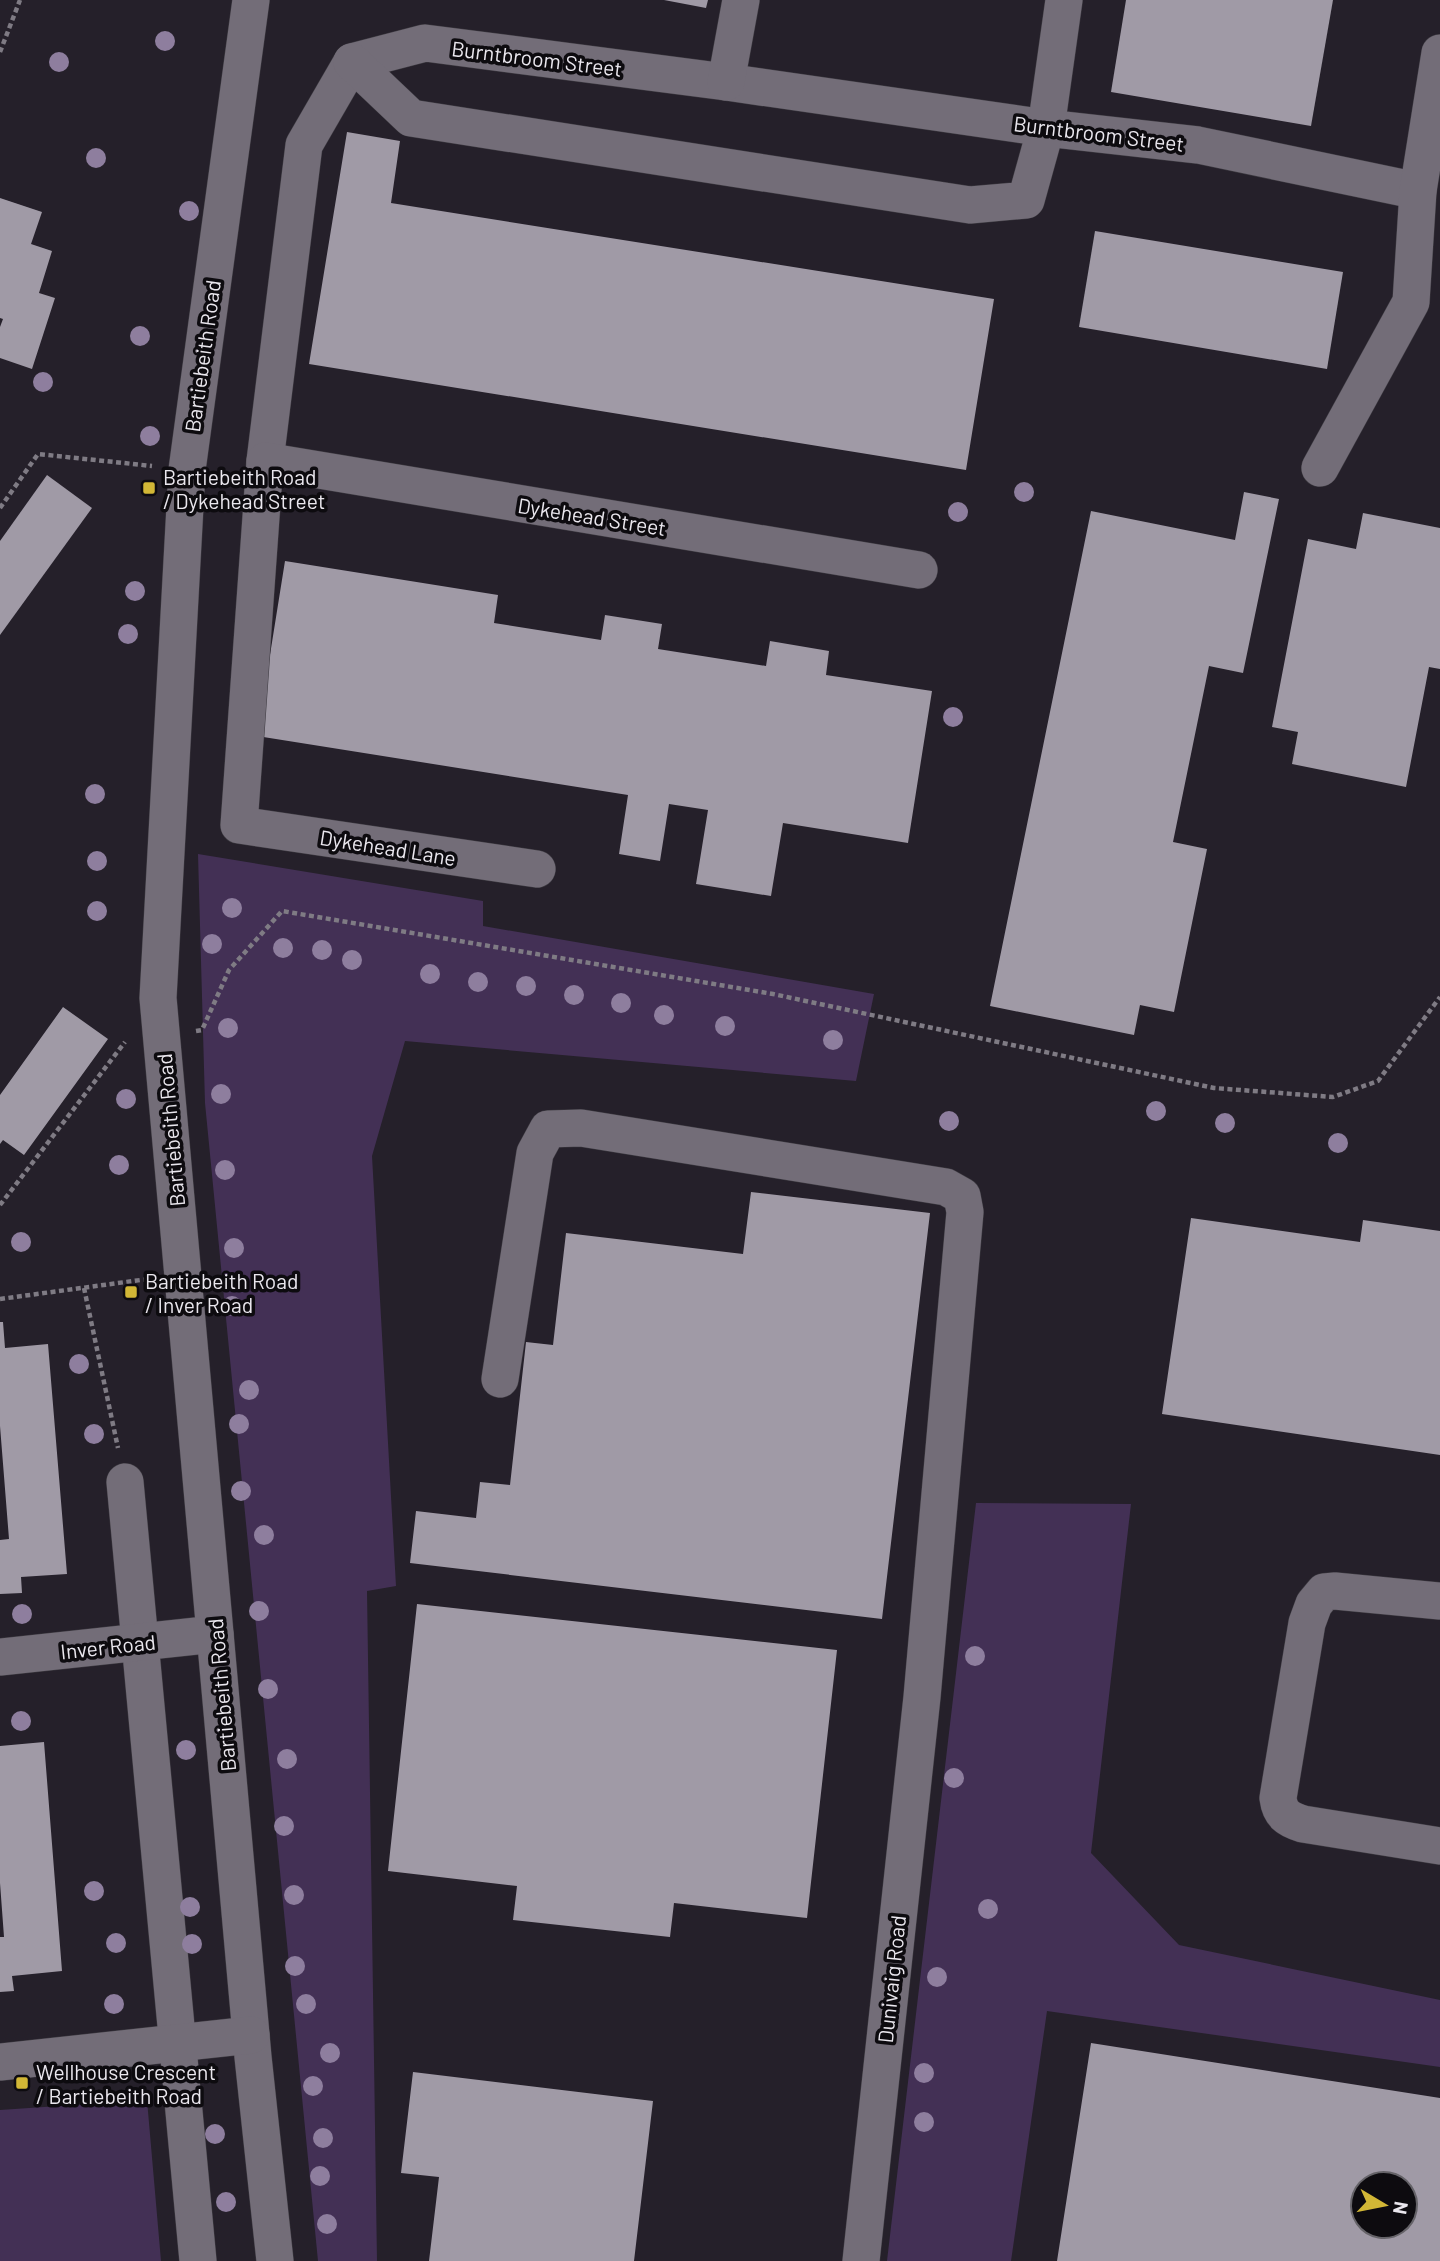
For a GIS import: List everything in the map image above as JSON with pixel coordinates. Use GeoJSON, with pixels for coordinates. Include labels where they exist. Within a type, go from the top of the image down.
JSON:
{"type":"FeatureCollection","features":[{"type":"Feature","properties":{"kind":"street","name":"Bartiebeith Road"},"geometry":{"type":"LineString","coordinates":[[251,0],[187,470],[158,998],[251,2035],[275,2261]]}},
{"type":"Feature","properties":{"kind":"street"},"geometry":{"type":"LineString","coordinates":[[726,82],[741,0]]}},
{"type":"Feature","properties":{"kind":"street"},"geometry":{"type":"LineString","coordinates":[[265,461],[304,145],[352,62],[411,118],[970,205],[1026,200],[1046,128],[1065,0]]}},
{"type":"Feature","properties":{"kind":"street","name":"Burntbroom Street"},"geometry":{"type":"LineString","coordinates":[[352,62],[425,43],[726,82],[1046,128],[1198,145],[1418,191]]}},
{"type":"Feature","properties":{"kind":"street"},"geometry":{"type":"LineString","coordinates":[[1320,468],[1411,302],[1418,191],[1440,53]]}},
{"type":"Feature","properties":{"kind":"street","name":"Dykehead Street"},"geometry":{"type":"LineString","coordinates":[[265,461],[919,570]]}},
{"type":"Feature","properties":{"kind":"street","name":"Dykehead Lane"},"geometry":{"type":"LineString","coordinates":[[265,461],[239,825],[537,869]]}},
{"type":"Feature","properties":{"kind":"street","name":"Dunivaig Road"},"geometry":{"type":"LineString","coordinates":[[500,1379],[535,1153],[548,1129],[581,1128],[946,1187],[962,1196],[965,1212],[922,1697],[861,2261]]}},
{"type":"Feature","properties":{"kind":"street"},"geometry":{"type":"LineString","coordinates":[[125,1482],[198,2261]]}},
{"type":"Feature","properties":{"kind":"street"},"geometry":{"type":"LineString","coordinates":[[1440,1601],[1335,1591],[1324,1592],[1314,1604],[1307,1623],[1278,1798],[1280,1811],[1289,1819],[1303,1824],[1440,1846]]}},
{"type":"Feature","properties":{"kind":"street","name":"Inver Road"},"geometry":{"type":"LineString","coordinates":[[0,1657],[215,1634]]}},
{"type":"Feature","properties":{"kind":"street"},"geometry":{"type":"LineString","coordinates":[[0,2062],[251,2035]]}},
{"type":"Feature","properties":{"kind":"path"},"geometry":{"type":"LineString","coordinates":[[0,52],[20,0]]}},
{"type":"Feature","properties":{"kind":"path"},"geometry":{"type":"LineString","coordinates":[[0,508],[38,454],[187,470]]}},
{"type":"Feature","properties":{"kind":"path"},"geometry":{"type":"LineString","coordinates":[[162,1037],[202,1030],[229,970],[282,911],[773,994],[1213,1088],[1333,1097],[1378,1082],[1440,997]]}},
{"type":"Feature","properties":{"kind":"path"},"geometry":{"type":"LineString","coordinates":[[0,1205],[125,1042]]}},
{"type":"Feature","properties":{"kind":"path"},"geometry":{"type":"LineString","coordinates":[[0,1299],[183,1274]]}},
{"type":"Feature","properties":{"kind":"path"},"geometry":{"type":"LineString","coordinates":[[84,1288],[125,1482]]}},
{"type":"Feature","properties":{"kind":"shaded area"},"geometry":{"type":"Polygon","coordinates":[[[198,854],[483,901],[483,926],[874,994],[856,1081],[405,1041],[372,1156],[396,1586],[367,1591],[377,2261],[318,2261],[205,1103],[198,854]]]}},
{"type":"Feature","properties":{"kind":"shaded area"},"geometry":{"type":"Polygon","coordinates":[[[976,1503],[1131,1504],[1091,1853],[1179,1945],[1440,2000],[1440,2067],[1047,2011],[1011,2261],[887,2261],[976,1503]]]}},
{"type":"Feature","properties":{"kind":"shaded area"},"geometry":{"type":"Polygon","coordinates":[[[147,2100],[161,2261],[0,2261],[0,2110],[147,2100]]]}},
{"type":"Feature","properties":{"kind":"building"},"geometry":{"type":"Polygon","coordinates":[[[664,0],[708,0],[706,8],[664,0]]]}},
{"type":"Feature","properties":{"kind":"building"},"geometry":{"type":"Polygon","coordinates":[[[1126,0],[1333,0],[1311,126],[1111,92],[1126,0]]]}},
{"type":"Feature","properties":{"kind":"building"},"geometry":{"type":"Polygon","coordinates":[[[347,132],[400,141],[391,203],[994,299],[966,470],[309,364],[347,132]]]}},
{"type":"Feature","properties":{"kind":"building"},"geometry":{"type":"Polygon","coordinates":[[[0,198],[42,212],[31,244],[52,251],[39,293],[55,298],[32,369],[0,358],[0,327],[3,319],[0,318],[0,198]]]}},
{"type":"Feature","properties":{"kind":"building"},"geometry":{"type":"Polygon","coordinates":[[[1095,231],[1343,272],[1327,369],[1079,327],[1095,231]]]}},
{"type":"Feature","properties":{"kind":"building"},"geometry":{"type":"Polygon","coordinates":[[[47,475],[92,508],[0,635],[0,541],[47,475]]]}},
{"type":"Feature","properties":{"kind":"building"},"geometry":{"type":"Polygon","coordinates":[[[1244,492],[1279,499],[1243,673],[1209,666],[1173,842],[1207,849],[1174,1012],[1140,1005],[1134,1035],[990,1006],[1091,511],[1235,540],[1244,492]]]}},
{"type":"Feature","properties":{"kind":"building"},"geometry":{"type":"Polygon","coordinates":[[[1363,513],[1440,528],[1440,669],[1429,667],[1406,787],[1292,764],[1298,732],[1272,727],[1308,539],[1356,549],[1363,513]]]}},
{"type":"Feature","properties":{"kind":"building"},"geometry":{"type":"Polygon","coordinates":[[[285,561],[498,595],[494,623],[601,640],[605,615],[662,624],[658,649],[766,666],[770,641],[829,651],[826,675],[932,691],[908,843],[783,823],[771,896],[696,884],[708,810],[669,804],[660,861],[619,854],[628,795],[257,736],[285,561]]]}},
{"type":"Feature","properties":{"kind":"building"},"geometry":{"type":"Polygon","coordinates":[[[63,1007],[108,1039],[24,1155],[3,1140],[0,1144],[0,1095],[63,1007]]]}},
{"type":"Feature","properties":{"kind":"building"},"geometry":{"type":"Polygon","coordinates":[[[751,1192],[930,1213],[882,1619],[410,1563],[416,1511],[476,1518],[480,1482],[510,1485],[526,1342],[553,1345],[566,1233],[743,1254],[751,1192]]]}},
{"type":"Feature","properties":{"kind":"building"},"geometry":{"type":"Polygon","coordinates":[[[1191,1218],[1360,1242],[1363,1220],[1440,1231],[1440,1455],[1162,1414],[1191,1218]]]}},
{"type":"Feature","properties":{"kind":"building"},"geometry":{"type":"Polygon","coordinates":[[[0,1322],[3,1322],[5,1348],[48,1344],[67,1574],[21,1577],[22,1593],[0,1594],[0,1540],[9,1539],[0,1426],[0,1322]]]}},
{"type":"Feature","properties":{"kind":"building"},"geometry":{"type":"Polygon","coordinates":[[[417,1604],[837,1650],[807,1918],[674,1903],[670,1937],[513,1920],[517,1886],[388,1871],[417,1604]]]}},
{"type":"Feature","properties":{"kind":"building"},"geometry":{"type":"Polygon","coordinates":[[[44,1742],[62,1971],[12,1976],[14,1991],[0,1992],[0,1937],[4,1937],[0,1883],[0,1746],[44,1742]]]}},
{"type":"Feature","properties":{"kind":"building"},"geometry":{"type":"Polygon","coordinates":[[[1091,2043],[1440,2098],[1440,2261],[1057,2261],[1091,2043]]]}},
{"type":"Feature","properties":{"kind":"building"},"geometry":{"type":"Polygon","coordinates":[[[413,2072],[653,2101],[634,2261],[429,2261],[439,2177],[401,2173],[413,2072]]]}},
{"type":"Feature","properties":{"kind":"place","name":"Bartiebeith Road / Dykehead Street"},"geometry":{"type":"Point","coordinates":[149,488]}},
{"type":"Feature","properties":{"kind":"place","name":"Bartiebeith Road / Inver Road"},"geometry":{"type":"Point","coordinates":[131,1292]}},
{"type":"Feature","properties":{"kind":"place","name":"Wellhouse Crescent / Bartiebeith Road"},"geometry":{"type":"Point","coordinates":[22,2083]}}]}
